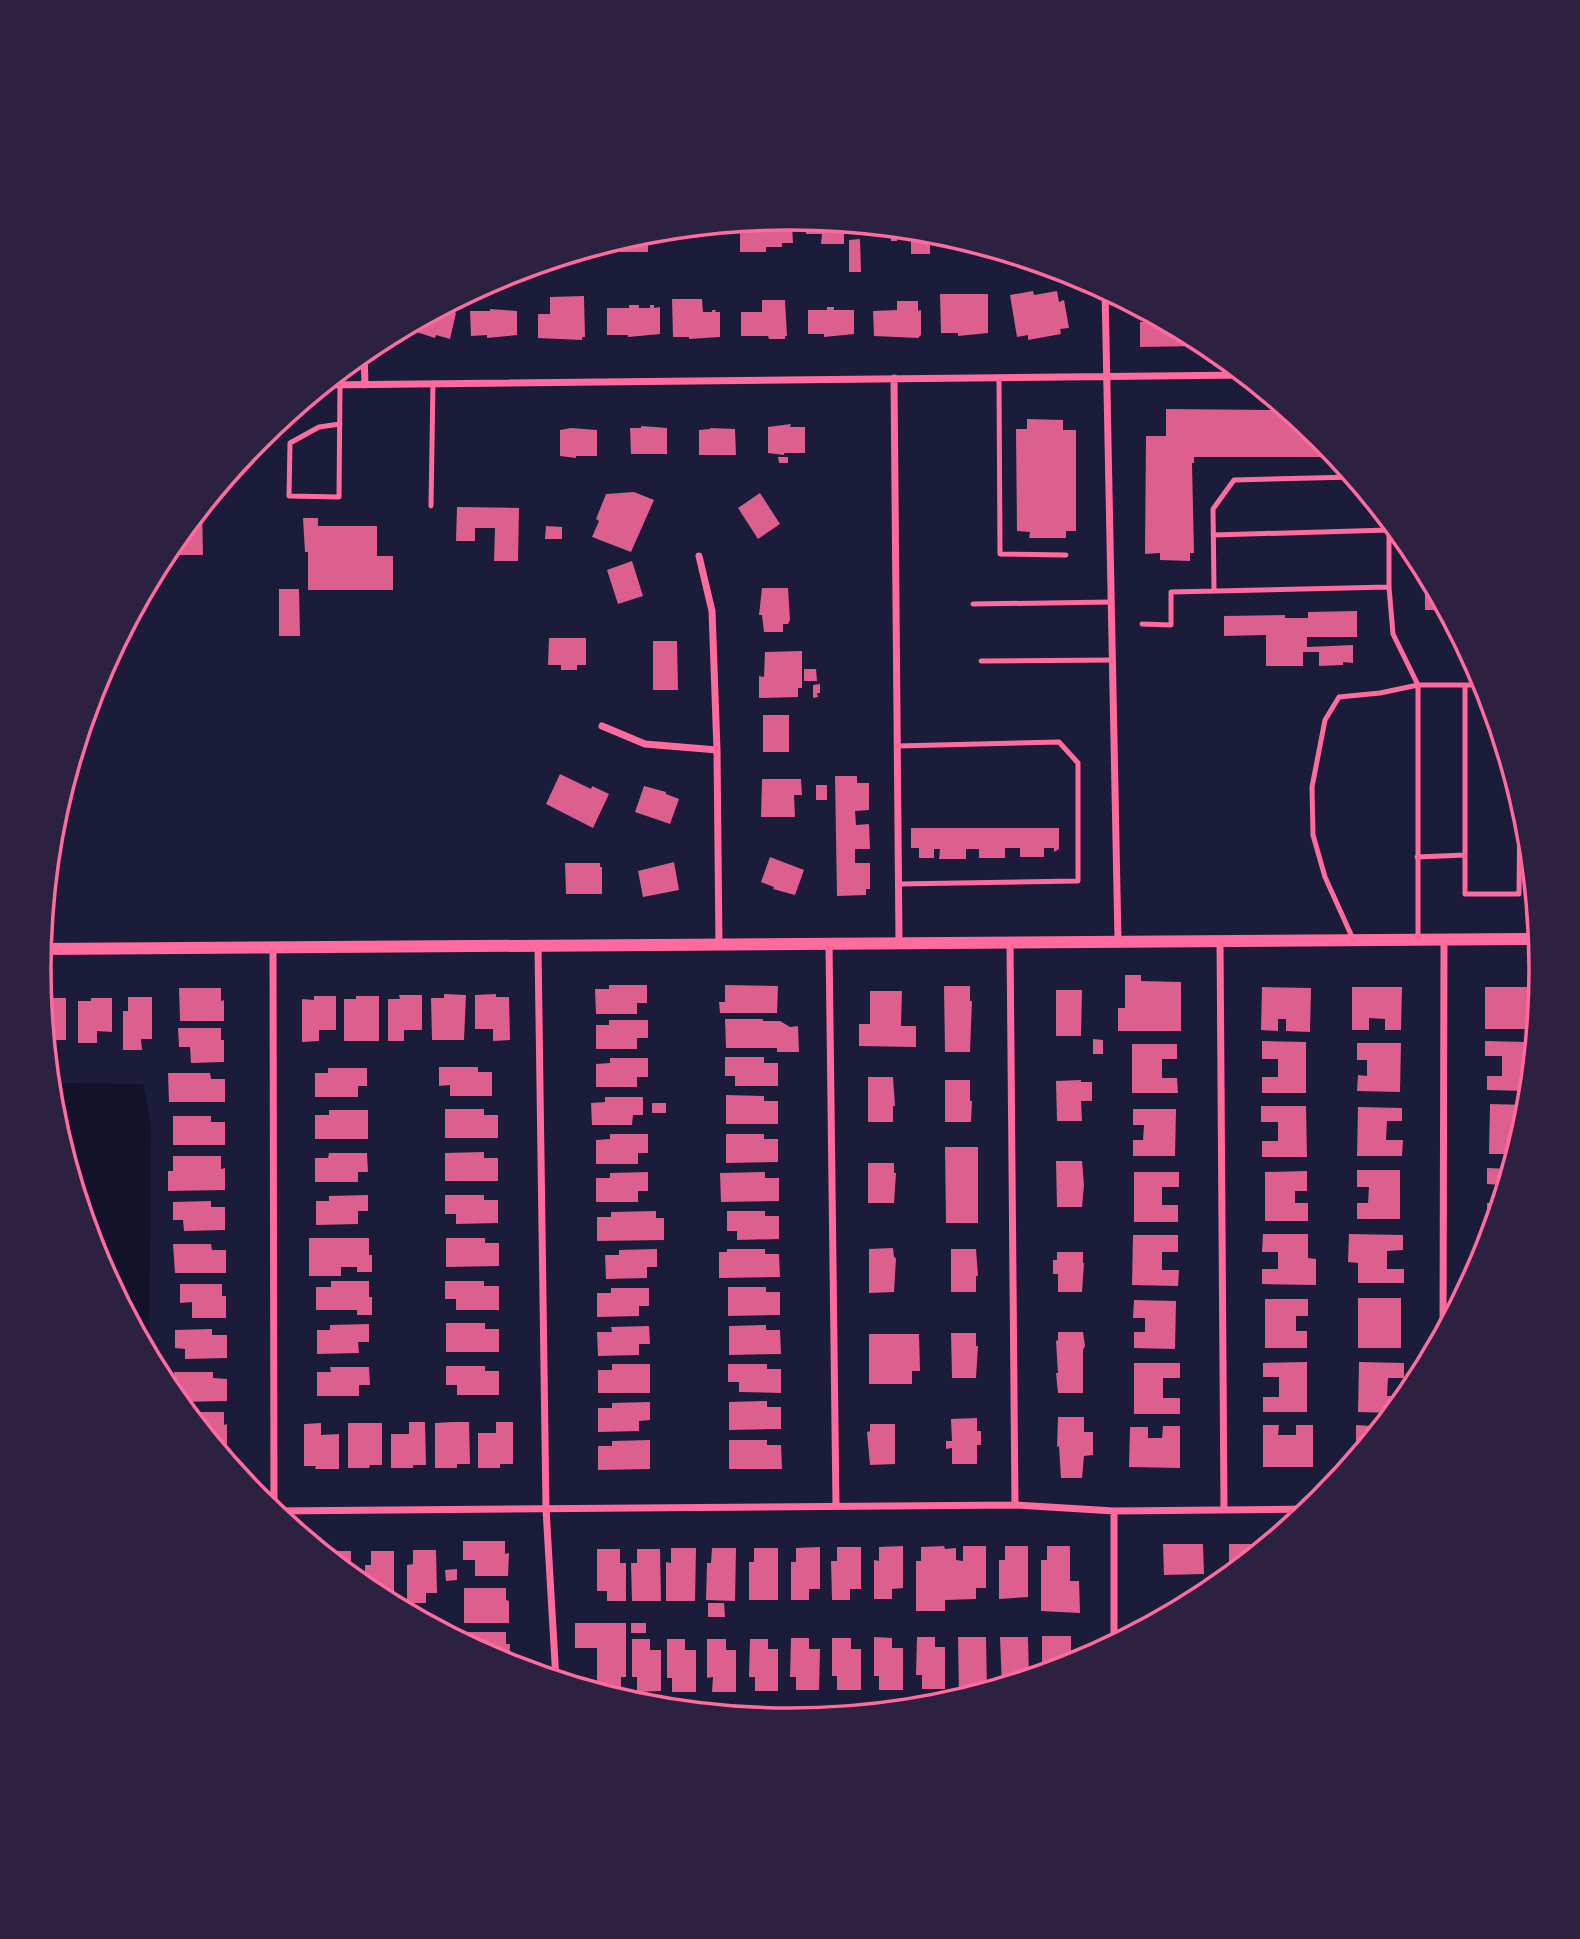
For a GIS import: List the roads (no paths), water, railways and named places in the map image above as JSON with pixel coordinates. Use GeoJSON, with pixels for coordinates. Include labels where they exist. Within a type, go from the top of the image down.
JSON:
{"type":"FeatureCollection","features":[{"type":"Feature","properties":{"kind":"street"},"geometry":{"type":"LineString","coordinates":[[1105,301],[1118,941]]}},
{"type":"Feature","properties":{"kind":"street"},"geometry":{"type":"LineString","coordinates":[[364,365],[365,384]]}},
{"type":"Feature","properties":{"kind":"street"},"geometry":{"type":"LineString","coordinates":[[340,385],[1229,375]]}},
{"type":"Feature","properties":{"kind":"street"},"geometry":{"type":"LineString","coordinates":[[894,378],[899,942]]}},
{"type":"Feature","properties":{"kind":"street"},"geometry":{"type":"LineString","coordinates":[[699,556],[712,611],[719,946]]}},
{"type":"Feature","properties":{"kind":"street"},"geometry":{"type":"LineString","coordinates":[[602,726],[645,744],[717,750]]}},
{"type":"Feature","properties":{"kind":"street"},"geometry":{"type":"LineString","coordinates":[[1443,1315],[1444,939]]}},
{"type":"Feature","properties":{"kind":"street"},"geometry":{"type":"LineString","coordinates":[[51,949],[1528,939]]}},
{"type":"Feature","properties":{"kind":"street"},"geometry":{"type":"LineString","coordinates":[[1220,940],[1224,1509]]}},
{"type":"Feature","properties":{"kind":"street"},"geometry":{"type":"LineString","coordinates":[[1010,942],[1015,1505]]}},
{"type":"Feature","properties":{"kind":"street"},"geometry":{"type":"LineString","coordinates":[[829,943],[836,1506]]}},
{"type":"Feature","properties":{"kind":"street"},"geometry":{"type":"LineString","coordinates":[[538,947],[546,1509],[555,1671]]}},
{"type":"Feature","properties":{"kind":"street"},"geometry":{"type":"LineString","coordinates":[[273,948],[274,1498]]}},
{"type":"Feature","properties":{"kind":"street"},"geometry":{"type":"LineString","coordinates":[[288,1511],[1015,1505],[1114,1511],[1294,1509]]}},
{"type":"Feature","properties":{"kind":"street"},"geometry":{"type":"LineString","coordinates":[[1114,1511],[1114,1634]]}},
{"type":"Feature","properties":{"kind":"lane"},"geometry":{"type":"LineString","coordinates":[[999,377],[1000,554],[1066,555]]}},
{"type":"Feature","properties":{"kind":"lane"},"geometry":{"type":"LineString","coordinates":[[431,506],[433,383]]}},
{"type":"Feature","properties":{"kind":"lane"},"geometry":{"type":"LineString","coordinates":[[340,385],[340,424],[339,497],[289,496],[290,443],[319,427],[340,424]]}},
{"type":"Feature","properties":{"kind":"lane"},"geometry":{"type":"LineString","coordinates":[[1214,590],[1213,509],[1234,480],[1342,477]]}},
{"type":"Feature","properties":{"kind":"lane"},"geometry":{"type":"LineString","coordinates":[[1213,535],[1384,530]]}},
{"type":"Feature","properties":{"kind":"lane"},"geometry":{"type":"LineString","coordinates":[[1389,537],[1393,634],[1418,685],[1418,939]]}},
{"type":"Feature","properties":{"kind":"lane"},"geometry":{"type":"LineString","coordinates":[[1142,624],[1171,625],[1171,592],[1389,587]]}},
{"type":"Feature","properties":{"kind":"lane"},"geometry":{"type":"LineString","coordinates":[[973,604],[1111,602]]}},
{"type":"Feature","properties":{"kind":"lane"},"geometry":{"type":"LineString","coordinates":[[981,661],[1112,660]]}},
{"type":"Feature","properties":{"kind":"lane"},"geometry":{"type":"LineString","coordinates":[[1353,939],[1325,877],[1312,835],[1312,787],[1325,720],[1339,697],[1380,693],[1418,685],[1472,685]]}},
{"type":"Feature","properties":{"kind":"lane"},"geometry":{"type":"LineString","coordinates":[[1465,685],[1465,894],[1520,894],[1520,855]]}},
{"type":"Feature","properties":{"kind":"lane"},"geometry":{"type":"LineString","coordinates":[[897,746],[1059,742],[1078,763],[1078,881],[899,884]]}},
{"type":"Feature","properties":{"kind":"lane"},"geometry":{"type":"LineString","coordinates":[[1418,857],[1465,855]]}}]}
